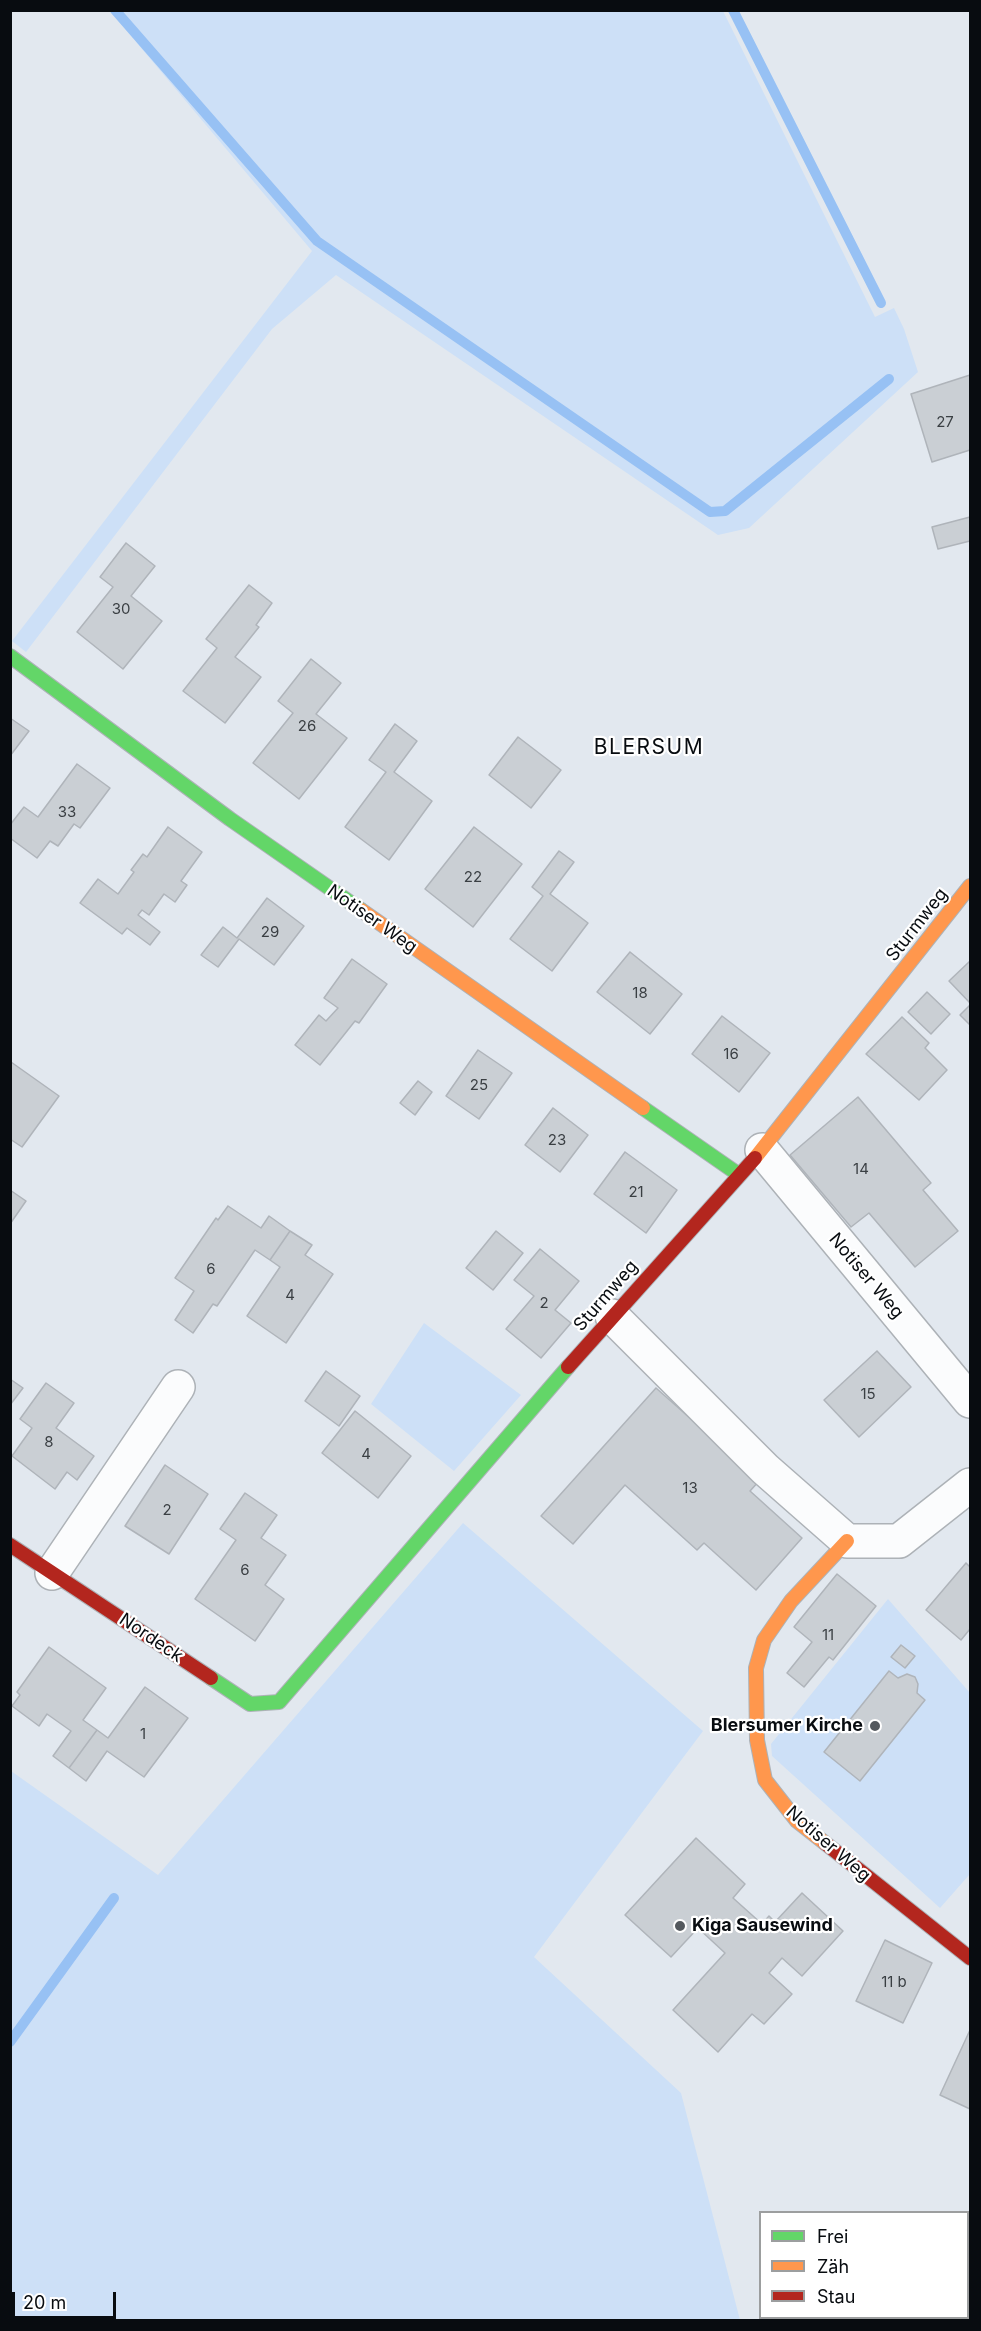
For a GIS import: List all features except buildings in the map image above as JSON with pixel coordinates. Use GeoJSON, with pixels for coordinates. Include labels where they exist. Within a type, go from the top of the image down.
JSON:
{"type":"FeatureCollection","features":[{"type":"Feature","properties":{"kind":"street","name":"Notiser Weg"},"geometry":{"type":"LineString","coordinates":[[10,656],[230,819],[738,1174]]}},
{"type":"Feature","properties":{"kind":"street","name":"Sturmweg"},"geometry":{"type":"LineString","coordinates":[[250,1704],[266,1705],[279,1702],[290,1692],[612,1316],[762,1150],[970,886]]}},
{"type":"Feature","properties":{"kind":"street","name":"Notiser Weg"},"geometry":{"type":"LineString","coordinates":[[762,1150],[970,1401]]}},
{"type":"Feature","properties":{"kind":"street"},"geometry":{"type":"LineString","coordinates":[[612,1316],[765,1468],[847,1541],[899,1541],[970,1485]]}},
{"type":"Feature","properties":{"kind":"street"},"geometry":{"type":"LineString","coordinates":[[52,1573],[178,1388]]}},
{"type":"Feature","properties":{"kind":"street","name":"Notiser Weg"},"geometry":{"type":"LineString","coordinates":[[847,1541],[791,1601],[764,1640],[756,1668],[754,1693],[757,1740],[765,1780],[797,1821],[970,1958]]}},
{"type":"Feature","properties":{"kind":"street","name":"Nordeck"},"geometry":{"type":"LineString","coordinates":[[10,1545],[250,1704]]}},
{"type":"Feature","properties":{"kind":"shaded area"},"geometry":{"type":"Polygon","coordinates":[[[110,11],[723,11],[875,317],[894,308],[904,329],[918,372],[749,528],[718,535],[336,275],[272,329],[26,652],[12,641],[312,251],[110,11]]]}},
{"type":"Feature","properties":{"kind":"shaded area"},"geometry":{"type":"Polygon","coordinates":[[[424,1323],[521,1395],[454,1471],[371,1404],[424,1323]]]}},
{"type":"Feature","properties":{"kind":"shaded area"},"geometry":{"type":"Polygon","coordinates":[[[463,1523],[703,1731],[534,1957],[681,2093],[740,2320],[11,2320],[11,1771],[158,1875],[463,1523]]]}},
{"type":"Feature","properties":{"kind":"shaded area"},"geometry":{"type":"Polygon","coordinates":[[[888,1599],[970,1693],[970,1874],[940,1908],[772,1756],[771,1744],[888,1599]]]}},
{"type":"Feature","properties":{"kind":"waterway"},"geometry":{"type":"LineString","coordinates":[[115,10],[317,241],[710,512],[725,511],[889,379]]}},
{"type":"Feature","properties":{"kind":"waterway"},"geometry":{"type":"LineString","coordinates":[[733,10],[881,303]]}},
{"type":"Feature","properties":{"kind":"waterway"},"geometry":{"type":"LineString","coordinates":[[10,2042],[114,1898]]}},
{"type":"Feature","properties":{"kind":"traffic: fast"},"geometry":{"type":"LineString","coordinates":[[10,656],[230,819],[361,910]]}},
{"type":"Feature","properties":{"kind":"traffic: fast"},"geometry":{"type":"LineString","coordinates":[[643,1108],[738,1174]]}},
{"type":"Feature","properties":{"kind":"traffic: fast"},"geometry":{"type":"LineString","coordinates":[[211,1678],[250,1704],[279,1702],[568,1367]]}},
{"type":"Feature","properties":{"kind":"traffic: slow"},"geometry":{"type":"LineString","coordinates":[[755,1158],[970,886]]}},
{"type":"Feature","properties":{"kind":"traffic: slow"},"geometry":{"type":"LineString","coordinates":[[361,910],[643,1108]]}},
{"type":"Feature","properties":{"kind":"traffic: slow"},"geometry":{"type":"LineString","coordinates":[[825,1843],[797,1821],[765,1780],[757,1740],[756,1668],[764,1640],[791,1601],[847,1541]]}},
{"type":"Feature","properties":{"kind":"traffic: jam"},"geometry":{"type":"LineString","coordinates":[[568,1367],[755,1158]]}},
{"type":"Feature","properties":{"kind":"traffic: jam"},"geometry":{"type":"LineString","coordinates":[[10,1545],[211,1678]]}},
{"type":"Feature","properties":{"kind":"traffic: jam"},"geometry":{"type":"LineString","coordinates":[[825,1843],[970,1958]]}},
{"type":"Feature","properties":{"kind":"place","name":"Blersumer Kirche"},"geometry":{"type":"Point","coordinates":[875,1726]}},
{"type":"Feature","properties":{"kind":"place","name":"Kiga Sausewind"},"geometry":{"type":"Point","coordinates":[680,1926]}},
{"type":"Feature","properties":{"kind":"district","name":"BLERSUM"},"geometry":{"type":"Point","coordinates":[649,748]}}]}
